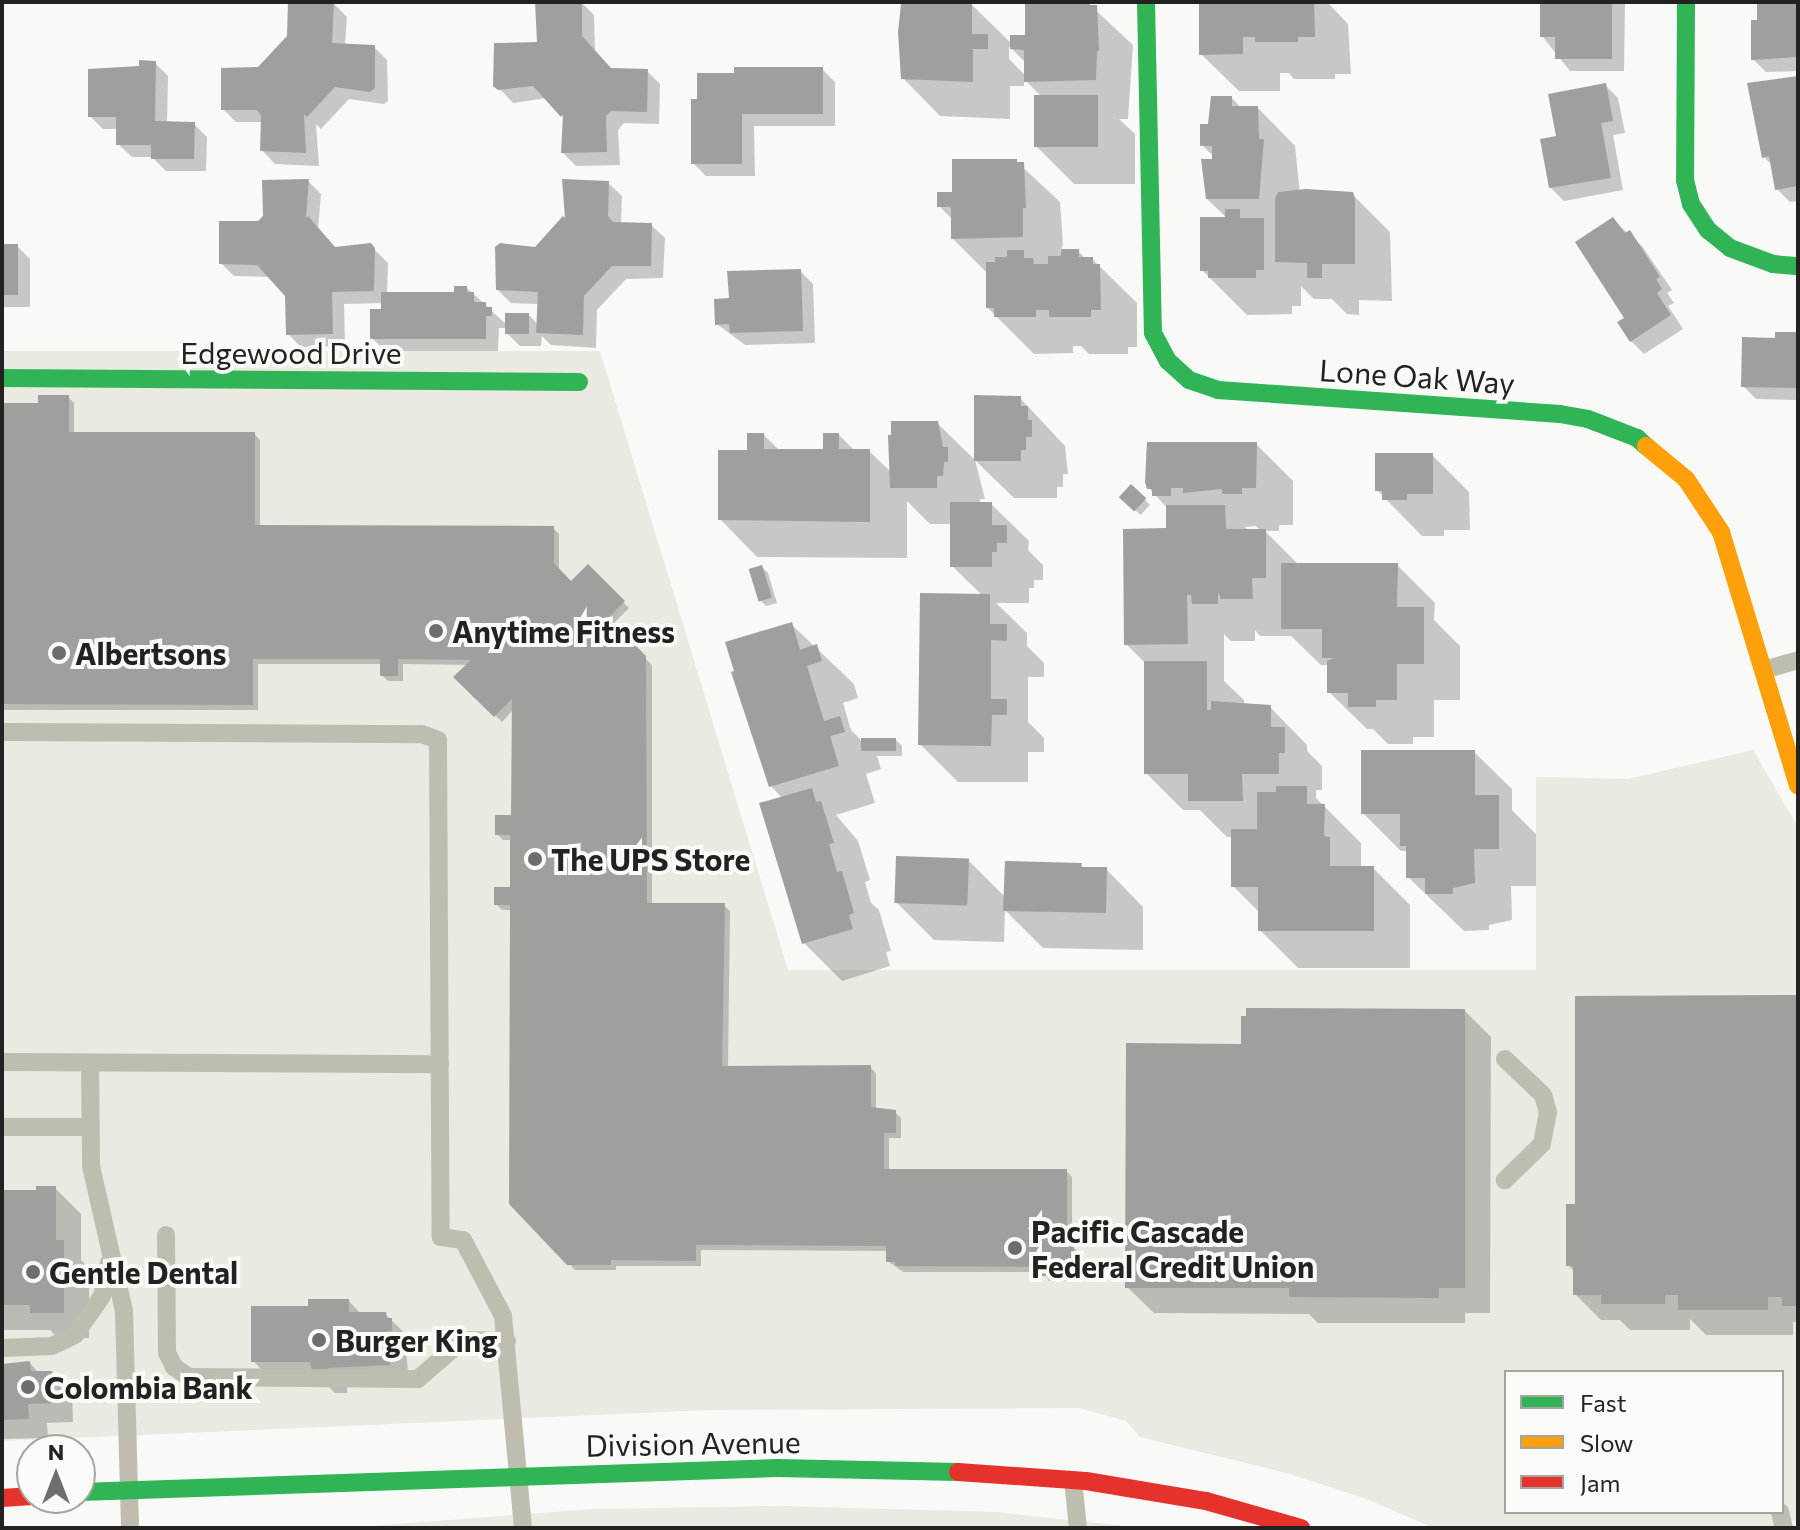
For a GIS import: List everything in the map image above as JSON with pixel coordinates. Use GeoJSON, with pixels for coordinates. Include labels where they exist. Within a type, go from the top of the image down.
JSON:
{"type":"FeatureCollection","features":[{"type":"Feature","properties":{"kind":"street","name":"Lone Oak Way"},"geometry":{"type":"LineString","coordinates":[[1146,2],[1150,302],[1157,342],[1174,368],[1189,380],[1218,390],[1560,414],[1588,419],[1637,438],[1671,463],[1709,510],[1728,551],[1798,786]]}},
{"type":"Feature","properties":{"kind":"street"},"geometry":{"type":"LineString","coordinates":[[1686,2],[1685,180],[1698,218],[1730,248],[1756,259],[1798,266]]}},
{"type":"Feature","properties":{"kind":"street","name":"Edgewood Drive"},"geometry":{"type":"LineString","coordinates":[[2,378],[579,382]]}},
{"type":"Feature","properties":{"kind":"street","name":"Division Avenue"},"geometry":{"type":"LineString","coordinates":[[96,1491],[778,1468],[977,1472],[1073,1480],[1206,1501],[1301,1528]]}},
{"type":"Feature","properties":{"kind":"lane"},"geometry":{"type":"LineString","coordinates":[[1764,670],[1798,660]]}},
{"type":"Feature","properties":{"kind":"lane"},"geometry":{"type":"LineString","coordinates":[[2,732],[435,736],[441,750],[441,1237],[463,1240],[503,1316],[523,1528]]}},
{"type":"Feature","properties":{"kind":"lane"},"geometry":{"type":"LineString","coordinates":[[1505,1059],[1543,1095],[1548,1112],[1542,1144],[1505,1180]]}},
{"type":"Feature","properties":{"kind":"lane"},"geometry":{"type":"LineString","coordinates":[[2,1062],[440,1064]]}},
{"type":"Feature","properties":{"kind":"lane"},"geometry":{"type":"LineString","coordinates":[[90,1063],[91,1166],[124,1311],[130,1528]]}},
{"type":"Feature","properties":{"kind":"lane"},"geometry":{"type":"LineString","coordinates":[[2,1127],[89,1127]]}},
{"type":"Feature","properties":{"kind":"lane"},"geometry":{"type":"LineString","coordinates":[[166,1235],[167,1353],[174,1367],[189,1377],[418,1379],[463,1340],[507,1341]]}},
{"type":"Feature","properties":{"kind":"lane"},"geometry":{"type":"LineString","coordinates":[[2,1348],[57,1345],[75,1335],[105,1289],[109,1244]]}},
{"type":"Feature","properties":{"kind":"lane"},"geometry":{"type":"LineString","coordinates":[[1073,1480],[1078,1528]]}},
{"type":"Feature","properties":{"kind":"shaded area"},"geometry":{"type":"Polygon","coordinates":[[[2,351],[600,351],[788,970],[1536,970],[1536,777],[1628,779],[1753,750],[1798,827],[1798,1519],[1770,1528],[1434,1528],[1364,1498],[1290,1474],[1140,1437],[1126,1421],[1079,1408],[710,1410],[96,1437],[96,1434],[16,1434],[16,1440],[2,1441],[2,351]]]}},
{"type":"Feature","properties":{"kind":"shaded area"},"geometry":{"type":"Polygon","coordinates":[[[779,1506],[996,1512],[1143,1528],[345,1528],[592,1509],[779,1506]]]}},
{"type":"Feature","properties":{"kind":"building"},"geometry":{"type":"Polygon","coordinates":[[[288,2],[334,2],[332,43],[375,45],[375,88],[370,92],[335,87],[307,117],[304,114],[306,153],[260,151],[261,116],[257,110],[221,110],[221,68],[258,67],[287,36],[288,2]]]}},
{"type":"Feature","properties":{"kind":"building"},"geometry":{"type":"Polygon","coordinates":[[[535,2],[582,2],[582,36],[611,68],[648,69],[647,112],[611,111],[606,116],[607,152],[561,153],[563,114],[561,117],[533,86],[498,90],[493,86],[494,43],[537,42],[535,2]]]}},
{"type":"Feature","properties":{"kind":"building"},"geometry":{"type":"Polygon","coordinates":[[[972,2],[972,34],[988,34],[988,49],[973,49],[973,82],[901,79],[898,32],[901,4],[972,2]]]}},
{"type":"Feature","properties":{"kind":"building"},"geometry":{"type":"Polygon","coordinates":[[[1025,2],[1090,2],[1090,5],[1097,5],[1099,51],[1096,80],[1024,82],[1024,50],[1010,49],[1010,35],[1025,35],[1025,2]]]}},
{"type":"Feature","properties":{"kind":"building"},"geometry":{"type":"Polygon","coordinates":[[[1199,2],[1314,2],[1315,37],[1298,37],[1298,42],[1255,42],[1255,37],[1243,37],[1243,54],[1199,55],[1199,2]]]}},
{"type":"Feature","properties":{"kind":"building"},"geometry":{"type":"Polygon","coordinates":[[[1540,2],[1612,2],[1612,59],[1555,59],[1555,37],[1540,37],[1540,2]]]}},
{"type":"Feature","properties":{"kind":"building"},"geometry":{"type":"Polygon","coordinates":[[[1757,2],[1798,2],[1798,57],[1751,60],[1751,20],[1757,20],[1757,2]]]}},
{"type":"Feature","properties":{"kind":"building"},"geometry":{"type":"Polygon","coordinates":[[[139,60],[156,61],[155,121],[195,122],[194,159],[151,159],[151,145],[116,145],[116,117],[88,117],[88,69],[139,66],[139,60]]]}},
{"type":"Feature","properties":{"kind":"building"},"geometry":{"type":"Polygon","coordinates":[[[734,67],[823,67],[823,114],[742,114],[742,164],[691,164],[691,99],[697,99],[697,73],[734,73],[734,67]]]}},
{"type":"Feature","properties":{"kind":"building"},"geometry":{"type":"Polygon","coordinates":[[[1798,76],[1798,186],[1775,190],[1769,156],[1762,158],[1747,83],[1798,76]]]}},
{"type":"Feature","properties":{"kind":"building"},"geometry":{"type":"Polygon","coordinates":[[[1606,83],[1613,121],[1601,123],[1611,178],[1549,188],[1540,139],[1556,136],[1548,94],[1606,83]]]}},
{"type":"Feature","properties":{"kind":"building"},"geometry":{"type":"Polygon","coordinates":[[[1034,95],[1098,95],[1098,147],[1034,147],[1034,95]]]}},
{"type":"Feature","properties":{"kind":"building"},"geometry":{"type":"Polygon","coordinates":[[[1211,96],[1232,96],[1232,106],[1258,106],[1259,139],[1264,139],[1259,199],[1206,199],[1201,159],[1212,159],[1212,146],[1200,146],[1200,124],[1208,124],[1211,96]]]}},
{"type":"Feature","properties":{"kind":"building"},"geometry":{"type":"Polygon","coordinates":[[[952,159],[1017,159],[1017,162],[1024,162],[1026,208],[1023,208],[1023,237],[951,239],[951,207],[937,207],[937,192],[952,192],[952,159]]]}},
{"type":"Feature","properties":{"kind":"building"},"geometry":{"type":"Polygon","coordinates":[[[309,179],[306,218],[308,216],[335,247],[371,243],[375,248],[374,291],[332,292],[333,334],[286,335],[285,296],[257,265],[219,264],[219,221],[258,221],[263,216],[262,180],[309,179]]]}},
{"type":"Feature","properties":{"kind":"building"},"geometry":{"type":"Polygon","coordinates":[[[562,179],[609,181],[608,216],[613,222],[652,223],[651,266],[612,266],[584,296],[583,335],[536,333],[538,292],[496,290],[495,247],[500,243],[535,247],[563,216],[565,218],[562,179]]]}},
{"type":"Feature","properties":{"kind":"building"},"geometry":{"type":"Polygon","coordinates":[[[1306,189],[1353,192],[1355,199],[1355,264],[1322,264],[1322,278],[1307,278],[1307,263],[1275,262],[1275,198],[1278,192],[1306,189]]]}},
{"type":"Feature","properties":{"kind":"building"},"geometry":{"type":"Polygon","coordinates":[[[1225,209],[1240,209],[1240,218],[1264,218],[1264,270],[1256,270],[1256,278],[1208,278],[1208,271],[1200,271],[1200,217],[1225,217],[1225,209]]]}},
{"type":"Feature","properties":{"kind":"building"},"geometry":{"type":"Polygon","coordinates":[[[1613,217],[1625,233],[1630,230],[1660,277],[1656,279],[1662,289],[1657,293],[1671,315],[1630,342],[1617,322],[1624,318],[1575,242],[1613,217]]]}},
{"type":"Feature","properties":{"kind":"building"},"geometry":{"type":"Polygon","coordinates":[[[2,244],[18,244],[18,295],[2,295],[2,244]]]}},
{"type":"Feature","properties":{"kind":"building"},"geometry":{"type":"Polygon","coordinates":[[[1061,249],[1079,249],[1079,257],[1093,257],[1093,264],[1100,264],[1101,310],[1091,310],[1091,317],[1049,317],[1049,310],[1036,310],[1036,317],[994,317],[994,308],[986,308],[986,262],[995,262],[995,257],[1007,257],[1007,250],[1024,250],[1024,258],[1033,258],[1034,264],[1048,264],[1048,256],[1061,256],[1061,249]]]}},
{"type":"Feature","properties":{"kind":"building"},"geometry":{"type":"Polygon","coordinates":[[[801,269],[803,331],[730,333],[729,324],[715,325],[714,299],[729,298],[727,271],[801,269]]]}},
{"type":"Feature","properties":{"kind":"building"},"geometry":{"type":"Polygon","coordinates":[[[454,286],[467,286],[467,292],[474,292],[474,302],[486,302],[486,307],[492,307],[492,316],[486,316],[486,339],[370,339],[370,309],[381,309],[381,292],[454,292],[454,286]]]}},
{"type":"Feature","properties":{"kind":"building"},"geometry":{"type":"Polygon","coordinates":[[[505,313],[529,313],[529,334],[505,334],[505,313]]]}},
{"type":"Feature","properties":{"kind":"building"},"geometry":{"type":"Polygon","coordinates":[[[1775,332],[1798,332],[1798,388],[1741,387],[1742,337],[1775,338],[1775,332]]]}},
{"type":"Feature","properties":{"kind":"building"},"geometry":{"type":"Polygon","coordinates":[[[38,395],[69,395],[69,432],[255,432],[255,525],[554,526],[554,563],[571,581],[588,564],[625,601],[608,618],[646,656],[647,903],[725,903],[722,1066],[871,1065],[871,1107],[896,1110],[896,1133],[884,1133],[884,1169],[1067,1169],[1067,1245],[1074,1245],[1074,1276],[1041,1276],[1041,1267],[895,1266],[895,1262],[886,1262],[886,1246],[696,1245],[696,1261],[611,1260],[611,1265],[567,1265],[509,1204],[510,905],[494,905],[494,887],[510,887],[510,835],[495,835],[495,815],[511,815],[512,699],[494,717],[453,677],[471,660],[398,659],[398,676],[380,676],[380,659],[253,659],[253,705],[2,704],[2,403],[38,403],[38,395]]]}},
{"type":"Feature","properties":{"kind":"building"},"geometry":{"type":"Polygon","coordinates":[[[974,395],[1021,396],[1021,406],[1028,406],[1028,420],[1032,420],[1032,437],[1026,437],[1026,450],[1021,450],[1021,461],[974,461],[974,395]]]}},
{"type":"Feature","properties":{"kind":"building"},"geometry":{"type":"Polygon","coordinates":[[[891,421],[938,421],[943,447],[948,447],[948,462],[944,462],[943,476],[937,476],[937,488],[890,488],[888,435],[891,435],[891,421]]]}},
{"type":"Feature","properties":{"kind":"building"},"geometry":{"type":"Polygon","coordinates":[[[747,433],[764,433],[764,449],[823,449],[823,433],[839,433],[839,449],[870,449],[870,522],[718,520],[718,450],[747,450],[747,433]]]}},
{"type":"Feature","properties":{"kind":"building"},"geometry":{"type":"Polygon","coordinates":[[[1147,442],[1257,442],[1256,488],[1242,488],[1242,494],[1222,494],[1222,489],[1183,493],[1183,488],[1171,488],[1171,496],[1152,496],[1152,489],[1147,489],[1145,482],[1147,442]]]}},
{"type":"Feature","properties":{"kind":"building"},"geometry":{"type":"Polygon","coordinates":[[[1375,453],[1433,453],[1433,494],[1407,494],[1407,500],[1382,500],[1382,491],[1375,491],[1375,453]]]}},
{"type":"Feature","properties":{"kind":"building"},"geometry":{"type":"Polygon","coordinates":[[[1131,484],[1146,498],[1134,511],[1119,497],[1131,484]]]}},
{"type":"Feature","properties":{"kind":"building"},"geometry":{"type":"Polygon","coordinates":[[[950,502],[992,502],[992,525],[1007,525],[1007,543],[997,543],[997,552],[992,552],[992,567],[950,567],[950,502]]]}},
{"type":"Feature","properties":{"kind":"building"},"geometry":{"type":"Polygon","coordinates":[[[1166,505],[1225,505],[1226,529],[1266,529],[1266,578],[1252,578],[1253,599],[1221,599],[1218,592],[1218,604],[1192,604],[1191,595],[1187,595],[1188,644],[1124,645],[1123,529],[1166,528],[1166,505]]]}},
{"type":"Feature","properties":{"kind":"building"},"geometry":{"type":"Polygon","coordinates":[[[1281,563],[1398,563],[1397,607],[1424,607],[1424,664],[1397,664],[1397,700],[1376,700],[1376,707],[1348,707],[1348,693],[1327,693],[1327,661],[1334,658],[1322,658],[1322,629],[1281,629],[1281,563]]]}},
{"type":"Feature","properties":{"kind":"building"},"geometry":{"type":"Polygon","coordinates":[[[762,565],[772,598],[759,602],[749,569],[762,565]]]}},
{"type":"Feature","properties":{"kind":"building"},"geometry":{"type":"Polygon","coordinates":[[[920,593],[990,594],[990,624],[1007,624],[1007,641],[991,640],[991,699],[1007,699],[1007,715],[992,715],[991,746],[918,745],[920,593]]]}},
{"type":"Feature","properties":{"kind":"building"},"geometry":{"type":"Polygon","coordinates":[[[792,622],[800,650],[817,644],[822,661],[807,666],[824,721],[840,716],[845,732],[830,736],[839,766],[769,787],[731,672],[734,671],[725,642],[792,622]]]}},
{"type":"Feature","properties":{"kind":"building"},"geometry":{"type":"Polygon","coordinates":[[[1144,661],[1207,661],[1207,710],[1211,710],[1211,701],[1271,705],[1271,727],[1285,727],[1285,753],[1279,753],[1279,774],[1242,774],[1243,801],[1188,801],[1188,774],[1144,774],[1144,661]]]}},
{"type":"Feature","properties":{"kind":"building"},"geometry":{"type":"Polygon","coordinates":[[[861,738],[896,738],[896,751],[861,751],[861,738]]]}},
{"type":"Feature","properties":{"kind":"building"},"geometry":{"type":"Polygon","coordinates":[[[1361,750],[1475,750],[1475,795],[1499,795],[1499,849],[1474,849],[1475,883],[1453,888],[1453,894],[1425,894],[1425,878],[1406,878],[1406,846],[1400,846],[1400,814],[1361,814],[1361,750]]]}},
{"type":"Feature","properties":{"kind":"building"},"geometry":{"type":"Polygon","coordinates":[[[1276,786],[1307,786],[1307,804],[1325,804],[1324,836],[1330,837],[1330,866],[1374,866],[1374,931],[1258,931],[1258,887],[1231,887],[1231,829],[1257,829],[1257,792],[1276,792],[1276,786]]]}},
{"type":"Feature","properties":{"kind":"building"},"geometry":{"type":"Polygon","coordinates":[[[812,788],[816,802],[821,801],[834,843],[829,844],[837,872],[842,871],[854,913],[849,915],[853,929],[802,944],[759,803],[812,788]]]}},
{"type":"Feature","properties":{"kind":"building"},"geometry":{"type":"Polygon","coordinates":[[[896,856],[969,859],[967,906],[894,903],[896,856]]]}},
{"type":"Feature","properties":{"kind":"building"},"geometry":{"type":"Polygon","coordinates":[[[1005,861],[1082,863],[1081,867],[1107,867],[1106,913],[1003,911],[1005,861]]]}},
{"type":"Feature","properties":{"kind":"building"},"geometry":{"type":"Polygon","coordinates":[[[1798,995],[1798,1306],[1782,1306],[1782,1297],[1768,1297],[1768,1310],[1678,1310],[1678,1295],[1665,1295],[1665,1304],[1601,1304],[1601,1295],[1573,1295],[1573,1266],[1566,1266],[1566,1204],[1575,1204],[1575,996],[1798,995]]]}},
{"type":"Feature","properties":{"kind":"building"},"geometry":{"type":"Polygon","coordinates":[[[1246,1008],[1465,1009],[1465,1288],[1439,1288],[1439,1298],[1289,1297],[1289,1288],[1125,1288],[1126,1043],[1241,1044],[1241,1016],[1246,1016],[1246,1008]]]}},
{"type":"Feature","properties":{"kind":"building","name":"Gentle Dental"},"geometry":{"type":"Polygon","coordinates":[[[36,1186],[56,1186],[56,1240],[64,1240],[64,1313],[30,1313],[30,1305],[2,1305],[2,1190],[36,1190],[36,1186]]]}},
{"type":"Feature","properties":{"kind":"building","name":"Burger King"},"geometry":{"type":"Polygon","coordinates":[[[308,1299],[349,1299],[349,1312],[386,1312],[387,1318],[392,1318],[392,1331],[387,1331],[390,1365],[328,1368],[328,1374],[313,1374],[310,1362],[251,1362],[251,1306],[308,1306],[308,1299]]]}},
{"type":"Feature","properties":{"kind":"building","name":"Colombia Bank"},"geometry":{"type":"Polygon","coordinates":[[[30,1361],[31,1371],[52,1371],[54,1403],[28,1404],[29,1419],[2,1420],[2,1364],[30,1361]]]}},
{"type":"Feature","properties":{"kind":"traffic: fast"},"geometry":{"type":"LineString","coordinates":[[1146,2],[1153,333],[1168,361],[1189,380],[1218,390],[1560,414],[1588,419],[1637,438],[1646,446]]}},
{"type":"Feature","properties":{"kind":"traffic: fast"},"geometry":{"type":"LineString","coordinates":[[1686,2],[1685,180],[1691,204],[1708,230],[1730,248],[1773,264],[1798,266]]}},
{"type":"Feature","properties":{"kind":"traffic: fast"},"geometry":{"type":"LineString","coordinates":[[2,378],[579,382]]}},
{"type":"Feature","properties":{"kind":"traffic: fast"},"geometry":{"type":"LineString","coordinates":[[96,1491],[778,1468],[958,1472]]}},
{"type":"Feature","properties":{"kind":"traffic: slow"},"geometry":{"type":"LineString","coordinates":[[1646,446],[1686,479],[1721,532],[1798,786]]}},
{"type":"Feature","properties":{"kind":"traffic: jam"},"geometry":{"type":"LineString","coordinates":[[958,1472],[1086,1481],[1206,1501],[1301,1528]]}},
{"type":"Feature","properties":{"kind":"traffic: jam"},"geometry":{"type":"LineString","coordinates":[[2,1498],[16,1497]]}},
{"type":"Feature","properties":{"kind":"place","name":"Anytime Fitness"},"geometry":{"type":"Point","coordinates":[436,631]}},
{"type":"Feature","properties":{"kind":"place","name":"Albertsons"},"geometry":{"type":"Point","coordinates":[59,653]}},
{"type":"Feature","properties":{"kind":"place","name":"The UPS Store"},"geometry":{"type":"Point","coordinates":[535,859]}},
{"type":"Feature","properties":{"kind":"place","name":"Pacific Cascade Federal Credit Union"},"geometry":{"type":"Point","coordinates":[1015,1248]}},
{"type":"Feature","properties":{"kind":"place","name":"Gentle Dental"},"geometry":{"type":"Point","coordinates":[33,1272]}},
{"type":"Feature","properties":{"kind":"place","name":"Burger King"},"geometry":{"type":"Point","coordinates":[319,1340]}},
{"type":"Feature","properties":{"kind":"place","name":"Colombia Bank"},"geometry":{"type":"Point","coordinates":[28,1387]}}]}
